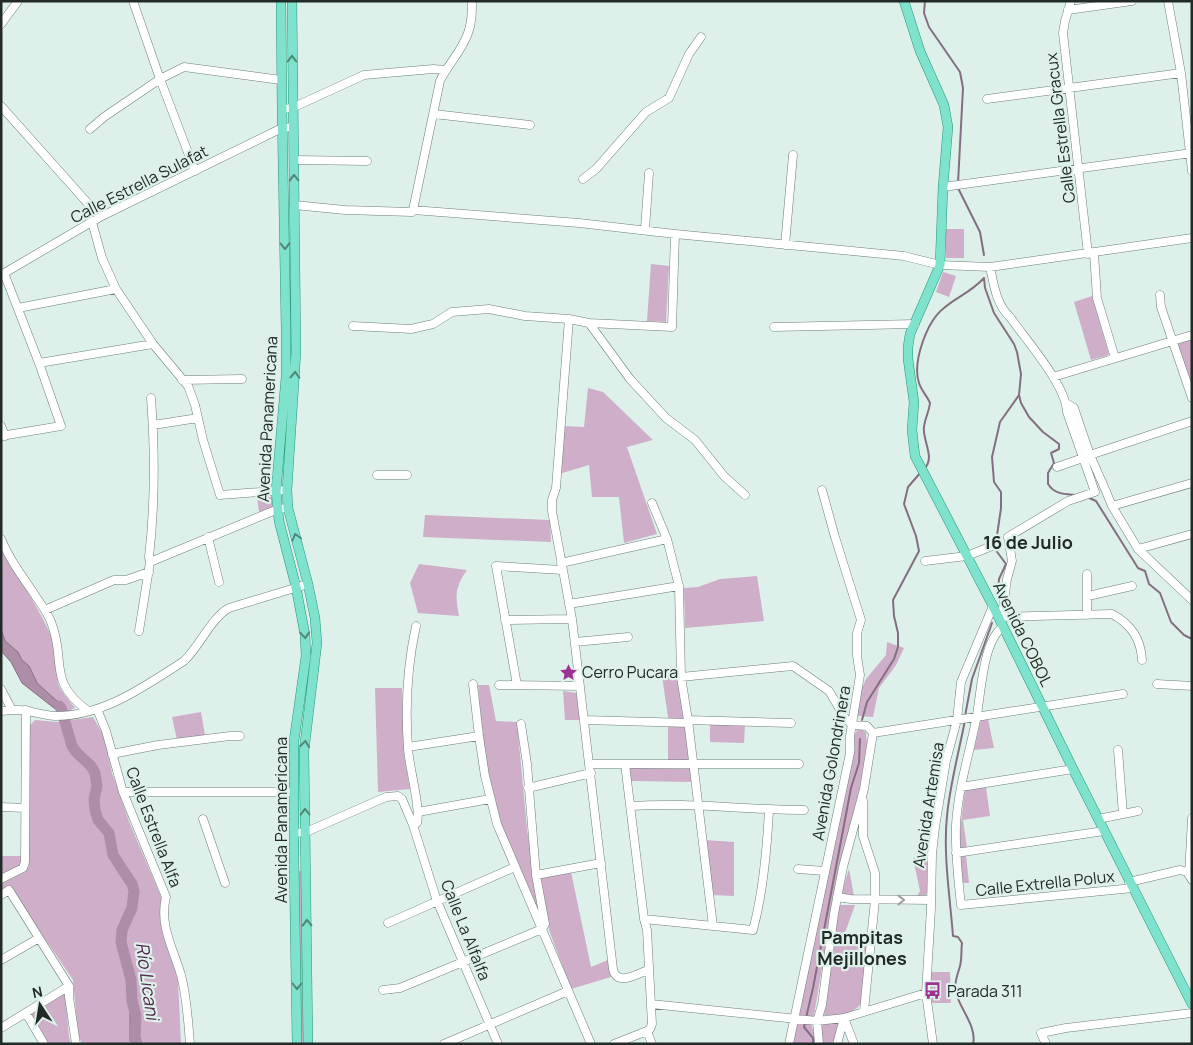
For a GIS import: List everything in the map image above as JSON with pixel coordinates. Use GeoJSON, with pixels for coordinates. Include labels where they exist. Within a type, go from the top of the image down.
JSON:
{"type":"FeatureCollection","features":[{"type":"Feature","properties":{"kind":"main road","name":"Avenida Panamericana"},"geometry":{"type":"LineString","coordinates":[[281,1],[286,377],[276,491],[279,521],[296,587],[305,634],[306,656],[294,741],[297,1044]]}},
{"type":"Feature","properties":{"kind":"main road","name":"Avenida Panamericana"},"geometry":{"type":"LineString","coordinates":[[292,1],[296,352],[288,508],[308,584],[315,618],[317,642],[304,751],[308,1044]]}},
{"type":"Feature","properties":{"kind":"main road"},"geometry":{"type":"LineString","coordinates":[[904,1],[920,51],[942,98],[947,116],[948,187],[940,265]]}},
{"type":"Feature","properties":{"kind":"main road","name":"Avenida COBOL"},"geometry":{"type":"LineString","coordinates":[[940,265],[910,334],[908,359],[914,402],[913,448],[921,471],[967,556],[1192,1004]]}},
{"type":"Feature","properties":{"kind":"street"},"geometry":{"type":"LineString","coordinates":[[1,24],[18,1]]}},
{"type":"Feature","properties":{"kind":"street"},"geometry":{"type":"LineString","coordinates":[[133,1],[195,172]]}},
{"type":"Feature","properties":{"kind":"street"},"geometry":{"type":"LineString","coordinates":[[472,1],[468,33],[459,52],[440,82],[413,210],[646,230],[904,256],[940,265],[990,267],[1192,238]]}},
{"type":"Feature","properties":{"kind":"street","name":"Calle Estrella Gracux"},"geometry":{"type":"LineString","coordinates":[[1072,1],[1063,33],[1079,169],[1097,298],[1115,358]]}},
{"type":"Feature","properties":{"kind":"street"},"geometry":{"type":"LineString","coordinates":[[1068,10],[1132,1]]}},
{"type":"Feature","properties":{"kind":"street"},"geometry":{"type":"LineString","coordinates":[[1168,1],[1181,72],[1184,114],[1191,153],[1192,171]]}},
{"type":"Feature","properties":{"kind":"street"},"geometry":{"type":"LineString","coordinates":[[583,179],[596,169],[646,112],[669,98],[689,54],[702,37]]}},
{"type":"Feature","properties":{"kind":"street"},"geometry":{"type":"LineString","coordinates":[[90,129],[104,117],[160,79],[184,68],[281,80]]}},
{"type":"Feature","properties":{"kind":"street"},"geometry":{"type":"LineString","coordinates":[[282,109],[292,108],[364,76],[433,69],[446,70]]}},
{"type":"Feature","properties":{"kind":"street"},"geometry":{"type":"LineString","coordinates":[[987,99],[1181,72]]}},
{"type":"Feature","properties":{"kind":"street"},"geometry":{"type":"LineString","coordinates":[[1,106],[100,217]]}},
{"type":"Feature","properties":{"kind":"street"},"geometry":{"type":"LineString","coordinates":[[434,114],[530,125]]}},
{"type":"Feature","properties":{"kind":"street","name":"Calle Estrella Sulafat"},"geometry":{"type":"LineString","coordinates":[[3,274],[100,217],[282,128],[293,127]]}},
{"type":"Feature","properties":{"kind":"street"},"geometry":{"type":"LineString","coordinates":[[948,187],[1191,153]]}},
{"type":"Feature","properties":{"kind":"street"},"geometry":{"type":"LineString","coordinates":[[785,245],[794,155]]}},
{"type":"Feature","properties":{"kind":"street"},"geometry":{"type":"LineString","coordinates":[[294,160],[368,161]]}},
{"type":"Feature","properties":{"kind":"street"},"geometry":{"type":"LineString","coordinates":[[646,230],[650,174]]}},
{"type":"Feature","properties":{"kind":"street"},"geometry":{"type":"LineString","coordinates":[[294,205],[345,210],[412,212]]}},
{"type":"Feature","properties":{"kind":"street"},"geometry":{"type":"LineString","coordinates":[[92,222],[102,258],[116,289],[153,344],[188,386],[220,495],[288,490]]}},
{"type":"Feature","properties":{"kind":"street"},"geometry":{"type":"LineString","coordinates":[[353,326],[411,328],[433,324],[452,312],[489,309],[525,316],[569,319],[589,323],[672,327],[675,234]]}},
{"type":"Feature","properties":{"kind":"street"},"geometry":{"type":"LineString","coordinates":[[990,267],[1003,310],[1053,377],[1066,403],[1074,408],[1095,492],[1068,501],[1008,537],[1012,561],[1007,578],[1003,608],[998,617]]}},
{"type":"Feature","properties":{"kind":"street"},"geometry":{"type":"LineString","coordinates":[[1,426],[3,436],[61,426],[39,363],[3,274]]}},
{"type":"Feature","properties":{"kind":"street"},"geometry":{"type":"LineString","coordinates":[[18,308],[116,289]]}},
{"type":"Feature","properties":{"kind":"street"},"geometry":{"type":"LineString","coordinates":[[1160,295],[1161,307],[1192,398]]}},
{"type":"Feature","properties":{"kind":"street"},"geometry":{"type":"LineString","coordinates":[[569,319],[556,488],[552,500],[552,511],[572,619],[614,974],[622,979],[648,970]]}},
{"type":"Feature","properties":{"kind":"street"},"geometry":{"type":"LineString","coordinates":[[589,323],[630,379],[666,418],[695,440],[724,476],[745,495]]}},
{"type":"Feature","properties":{"kind":"street"},"geometry":{"type":"LineString","coordinates":[[774,328],[915,324]]}},
{"type":"Feature","properties":{"kind":"street"},"geometry":{"type":"LineString","coordinates":[[1053,377],[1192,334]]}},
{"type":"Feature","properties":{"kind":"street"},"geometry":{"type":"LineString","coordinates":[[39,363],[153,344]]}},
{"type":"Feature","properties":{"kind":"street"},"geometry":{"type":"LineString","coordinates":[[182,380],[242,379]]}},
{"type":"Feature","properties":{"kind":"street"},"geometry":{"type":"LineString","coordinates":[[139,631],[149,572],[153,524],[153,425],[151,398]]}},
{"type":"Feature","properties":{"kind":"street"},"geometry":{"type":"LineString","coordinates":[[153,425],[198,418]]}},
{"type":"Feature","properties":{"kind":"street"},"geometry":{"type":"LineString","coordinates":[[1057,467],[1192,421]]}},
{"type":"Feature","properties":{"kind":"street"},"geometry":{"type":"LineString","coordinates":[[1086,457],[1138,549],[1190,596]]}},
{"type":"Feature","properties":{"kind":"street"},"geometry":{"type":"LineString","coordinates":[[377,475],[407,475]]}},
{"type":"Feature","properties":{"kind":"street"},"geometry":{"type":"LineString","coordinates":[[1112,506],[1192,483]]}},
{"type":"Feature","properties":{"kind":"street","name":"Avenida Golondrinera"},"geometry":{"type":"LineString","coordinates":[[788,1044],[802,1020],[825,871],[850,753],[852,725],[860,675],[856,656],[857,633],[861,620],[822,490]]}},
{"type":"Feature","properties":{"kind":"street"},"geometry":{"type":"LineString","coordinates":[[652,503],[667,539],[679,586],[681,677],[694,765],[713,926]]}},
{"type":"Feature","properties":{"kind":"street"},"geometry":{"type":"LineString","coordinates":[[150,562],[278,509],[288,508]]}},
{"type":"Feature","properties":{"kind":"street"},"geometry":{"type":"LineString","coordinates":[[1138,549],[1192,534]]}},
{"type":"Feature","properties":{"kind":"street"},"geometry":{"type":"LineString","coordinates":[[208,537],[219,582]]}},
{"type":"Feature","properties":{"kind":"street","name":"Calle Estrella Alfa"},"geometry":{"type":"LineString","coordinates":[[1,539],[14,565],[45,610],[55,633],[60,674],[63,683],[70,695],[92,710],[106,731],[123,792],[166,897],[164,906],[166,933],[181,975],[188,1015],[190,1044]]}},
{"type":"Feature","properties":{"kind":"street"},"geometry":{"type":"LineString","coordinates":[[517,685],[496,566],[561,566],[667,539]]}},
{"type":"Feature","properties":{"kind":"street"},"geometry":{"type":"LineString","coordinates":[[925,561],[967,556],[992,546]]}},
{"type":"Feature","properties":{"kind":"street"},"geometry":{"type":"LineString","coordinates":[[45,610],[114,580],[126,580],[149,572]]}},
{"type":"Feature","properties":{"kind":"street"},"geometry":{"type":"LineString","coordinates":[[1087,574],[1087,615]]}},
{"type":"Feature","properties":{"kind":"street"},"geometry":{"type":"LineString","coordinates":[[1,711],[26,710],[43,715],[56,716],[92,710],[115,703],[184,661],[193,652],[218,616],[229,608],[308,584]]}},
{"type":"Feature","properties":{"kind":"street"},"geometry":{"type":"LineString","coordinates":[[569,604],[679,586]]}},
{"type":"Feature","properties":{"kind":"street"},"geometry":{"type":"LineString","coordinates":[[1088,596],[1132,586]]}},
{"type":"Feature","properties":{"kind":"street","name":"Avenida Artemisa"},"geometry":{"type":"LineString","coordinates":[[933,1044],[926,993],[932,854],[935,827],[946,761],[962,719],[961,682],[992,606]]}},
{"type":"Feature","properties":{"kind":"street"},"geometry":{"type":"LineString","coordinates":[[998,617],[1112,614],[1124,620],[1141,646],[1142,660]]}},
{"type":"Feature","properties":{"kind":"street"},"geometry":{"type":"LineString","coordinates":[[505,620],[572,619]]}},
{"type":"Feature","properties":{"kind":"street"},"geometry":{"type":"LineString","coordinates":[[413,825],[416,824],[418,812],[408,747],[406,686],[416,626]]}},
{"type":"Feature","properties":{"kind":"street","name":"Avenida Artemisa"},"geometry":{"type":"LineString","coordinates":[[961,905],[956,853],[956,824],[961,786],[976,718],[981,677],[994,636],[1003,627]]}},
{"type":"Feature","properties":{"kind":"street"},"geometry":{"type":"LineString","coordinates":[[575,642],[628,637]]}},
{"type":"Feature","properties":{"kind":"street"},"geometry":{"type":"LineString","coordinates":[[681,677],[768,670],[793,666],[829,691],[845,718],[852,725],[867,726],[873,733],[864,789],[863,836],[875,873],[875,900],[864,1011]]}},
{"type":"Feature","properties":{"kind":"street"},"geometry":{"type":"LineString","coordinates":[[473,684],[479,736],[490,799],[497,824],[591,1044]]}},
{"type":"Feature","properties":{"kind":"street"},"geometry":{"type":"LineString","coordinates":[[1157,684],[1192,686]]}},
{"type":"Feature","properties":{"kind":"street"},"geometry":{"type":"LineString","coordinates":[[499,685],[580,686]]}},
{"type":"Feature","properties":{"kind":"street"},"geometry":{"type":"LineString","coordinates":[[1,689],[12,710]]}},
{"type":"Feature","properties":{"kind":"street"},"geometry":{"type":"LineString","coordinates":[[873,733],[1123,694]]}},
{"type":"Feature","properties":{"kind":"street"},"geometry":{"type":"LineString","coordinates":[[1,879],[24,868],[26,710]]}},
{"type":"Feature","properties":{"kind":"street"},"geometry":{"type":"LineString","coordinates":[[584,720],[791,723]]}},
{"type":"Feature","properties":{"kind":"street"},"geometry":{"type":"LineString","coordinates":[[383,990],[400,988],[542,928],[545,924],[536,875],[522,724]]}},
{"type":"Feature","properties":{"kind":"street"},"geometry":{"type":"LineString","coordinates":[[112,754],[167,744],[240,736]]}},
{"type":"Feature","properties":{"kind":"street"},"geometry":{"type":"LineString","coordinates":[[408,747],[479,736]]}},
{"type":"Feature","properties":{"kind":"street"},"geometry":{"type":"LineString","coordinates":[[1118,750],[1123,814]]}},
{"type":"Feature","properties":{"kind":"street"},"geometry":{"type":"LineString","coordinates":[[590,764],[799,764]]}},
{"type":"Feature","properties":{"kind":"street"},"geometry":{"type":"LineString","coordinates":[[614,1044],[647,1031],[652,1024],[647,930],[644,919],[626,764]]}},
{"type":"Feature","properties":{"kind":"street"},"geometry":{"type":"LineString","coordinates":[[961,786],[1073,769]]}},
{"type":"Feature","properties":{"kind":"street"},"geometry":{"type":"LineString","coordinates":[[528,788],[591,773]]}},
{"type":"Feature","properties":{"kind":"street","name":"Avenida Golondrinera"},"geometry":{"type":"LineString","coordinates":[[820,1044],[817,1021],[822,1005],[837,897],[864,789]]}},
{"type":"Feature","properties":{"kind":"street"},"geometry":{"type":"LineString","coordinates":[[123,792],[294,792]]}},
{"type":"Feature","properties":{"kind":"street","name":"Calle La Alfalfa"},"geometry":{"type":"LineString","coordinates":[[306,832],[386,798],[398,796],[405,805],[437,901],[498,1044]]}},
{"type":"Feature","properties":{"kind":"street"},"geometry":{"type":"LineString","coordinates":[[418,812],[490,799]]}},
{"type":"Feature","properties":{"kind":"street"},"geometry":{"type":"LineString","coordinates":[[631,806],[657,804],[804,810]]}},
{"type":"Feature","properties":{"kind":"street"},"geometry":{"type":"LineString","coordinates":[[1,807],[26,808]]}},
{"type":"Feature","properties":{"kind":"street"},"geometry":{"type":"LineString","coordinates":[[644,919],[753,930],[768,834],[769,810]]}},
{"type":"Feature","properties":{"kind":"street"},"geometry":{"type":"LineString","coordinates":[[1098,819],[1138,811]]}},
{"type":"Feature","properties":{"kind":"street"},"geometry":{"type":"LineString","coordinates":[[1190,877],[1192,818]]}},
{"type":"Feature","properties":{"kind":"street"},"geometry":{"type":"LineString","coordinates":[[203,819],[225,883]]}},
{"type":"Feature","properties":{"kind":"street"},"geometry":{"type":"LineString","coordinates":[[956,853],[1104,831]]}},
{"type":"Feature","properties":{"kind":"street"},"geometry":{"type":"LineString","coordinates":[[294,833],[306,832]]}},
{"type":"Feature","properties":{"kind":"street"},"geometry":{"type":"LineString","coordinates":[[294,859],[306,858]]}},
{"type":"Feature","properties":{"kind":"street"},"geometry":{"type":"LineString","coordinates":[[536,875],[601,863]]}},
{"type":"Feature","properties":{"kind":"street"},"geometry":{"type":"LineString","coordinates":[[388,923],[515,867]]}},
{"type":"Feature","properties":{"kind":"street"},"geometry":{"type":"LineString","coordinates":[[798,869],[825,871]]}},
{"type":"Feature","properties":{"kind":"street","name":"Calle Extrella Polux"},"geometry":{"type":"LineString","coordinates":[[961,905],[1131,885],[1180,870],[1186,872],[1190,877]]}},
{"type":"Feature","properties":{"kind":"street"},"geometry":{"type":"LineString","coordinates":[[5,892],[39,938],[69,986],[76,1044]]}},
{"type":"Feature","properties":{"kind":"street"},"geometry":{"type":"LineString","coordinates":[[837,897],[875,900],[931,900]]}},
{"type":"Feature","properties":{"kind":"street"},"geometry":{"type":"LineString","coordinates":[[1,960],[39,938]]}},
{"type":"Feature","properties":{"kind":"street"},"geometry":{"type":"LineString","coordinates":[[1,1028],[69,986]]}},
{"type":"Feature","properties":{"kind":"street"},"geometry":{"type":"LineString","coordinates":[[444,1044],[568,991]]}},
{"type":"Feature","properties":{"kind":"street"},"geometry":{"type":"LineString","coordinates":[[651,1004],[817,1021],[844,1018],[926,993]]}},
{"type":"Feature","properties":{"kind":"street"},"geometry":{"type":"LineString","coordinates":[[26,1013],[44,1044]]}},
{"type":"Feature","properties":{"kind":"street"},"geometry":{"type":"LineString","coordinates":[[1046,1044],[1041,1033],[1066,1028],[1192,1013]]}},
{"type":"Feature","properties":{"kind":"street"},"geometry":{"type":"LineString","coordinates":[[837,1044],[844,1018]]}},
{"type":"Feature","properties":{"kind":"street"},"geometry":{"type":"LineString","coordinates":[[844,1018],[854,1044]]}},
{"type":"Feature","properties":{"kind":"street"},"geometry":{"type":"LineString","coordinates":[[647,1031],[652,1044]]}},
{"type":"Feature","properties":{"kind":"shaded area"},"geometry":{"type":"Polygon","coordinates":[[[946,229],[964,229],[964,258],[946,258],[946,229]]]}},
{"type":"Feature","properties":{"kind":"shaded area"},"geometry":{"type":"Polygon","coordinates":[[[651,264],[669,266],[666,322],[647,321],[651,264]]]}},
{"type":"Feature","properties":{"kind":"shaded area"},"geometry":{"type":"Polygon","coordinates":[[[943,272],[956,276],[949,297],[936,292],[943,272]]]}},
{"type":"Feature","properties":{"kind":"shaded area"},"geometry":{"type":"Polygon","coordinates":[[[1092,296],[1109,355],[1091,360],[1074,302],[1092,296]]]}},
{"type":"Feature","properties":{"kind":"shaded area"},"geometry":{"type":"Polygon","coordinates":[[[1192,339],[1192,388],[1177,342],[1192,339]]]}},
{"type":"Feature","properties":{"kind":"shaded area"},"geometry":{"type":"Polygon","coordinates":[[[588,388],[603,392],[653,440],[627,447],[657,534],[624,543],[619,497],[592,497],[589,465],[559,474],[564,426],[584,427],[588,388]]]}},
{"type":"Feature","properties":{"kind":"shaded area"},"geometry":{"type":"Polygon","coordinates":[[[257,497],[272,497],[272,507],[259,512],[257,497]]]}},
{"type":"Feature","properties":{"kind":"shaded area"},"geometry":{"type":"Polygon","coordinates":[[[425,515],[550,520],[551,542],[423,537],[425,515]]]}},
{"type":"Feature","properties":{"kind":"shaded area"},"geometry":{"type":"Polygon","coordinates":[[[1,543],[43,619],[55,645],[58,683],[75,708],[68,711],[37,683],[29,666],[22,660],[18,652],[5,641],[1,629],[1,543]]]}},
{"type":"Feature","properties":{"kind":"shaded area"},"geometry":{"type":"Polygon","coordinates":[[[419,564],[467,570],[457,592],[459,616],[418,613],[410,583],[419,564]]]}},
{"type":"Feature","properties":{"kind":"shaded area"},"geometry":{"type":"Polygon","coordinates":[[[757,576],[764,621],[685,628],[684,588],[698,587],[720,579],[757,576]]]}},
{"type":"Feature","properties":{"kind":"shaded area"},"geometry":{"type":"Polygon","coordinates":[[[1,629],[5,641],[18,652],[22,660],[29,666],[37,683],[68,711],[59,712],[22,683],[11,662],[1,651],[1,629]]]}},
{"type":"Feature","properties":{"kind":"shaded area"},"geometry":{"type":"Polygon","coordinates":[[[887,642],[904,648],[896,665],[879,688],[873,717],[858,716],[858,697],[866,679],[886,655],[887,642]]]}},
{"type":"Feature","properties":{"kind":"shaded area"},"geometry":{"type":"Polygon","coordinates":[[[678,674],[690,762],[668,761],[668,717],[662,676],[678,674]]]}},
{"type":"Feature","properties":{"kind":"shaded area"},"geometry":{"type":"Polygon","coordinates":[[[478,685],[489,685],[496,721],[517,722],[527,829],[541,920],[495,805],[485,754],[478,685]]]}},
{"type":"Feature","properties":{"kind":"shaded area"},"geometry":{"type":"Polygon","coordinates":[[[375,688],[402,688],[404,755],[410,789],[378,792],[375,688]]]}},
{"type":"Feature","properties":{"kind":"shaded area"},"geometry":{"type":"Polygon","coordinates":[[[563,691],[577,693],[580,720],[565,720],[563,691]]]}},
{"type":"Feature","properties":{"kind":"shaded area"},"geometry":{"type":"Polygon","coordinates":[[[201,712],[205,735],[177,740],[172,717],[201,712]]]}},
{"type":"Feature","properties":{"kind":"shaded area"},"geometry":{"type":"Polygon","coordinates":[[[93,717],[105,738],[112,773],[130,824],[161,897],[163,935],[178,980],[181,1044],[141,1044],[139,1041],[140,1018],[130,1002],[130,1040],[132,1044],[82,1044],[78,1034],[73,980],[10,887],[1,892],[1,884],[25,872],[29,866],[30,725],[35,720],[57,722],[93,717]]]}},
{"type":"Feature","properties":{"kind":"shaded area"},"geometry":{"type":"Polygon","coordinates":[[[988,719],[994,748],[974,750],[981,720],[988,719]]]}},
{"type":"Feature","properties":{"kind":"shaded area"},"geometry":{"type":"Polygon","coordinates":[[[710,724],[745,725],[744,743],[710,742],[710,724]]]}},
{"type":"Feature","properties":{"kind":"shaded area"},"geometry":{"type":"Polygon","coordinates":[[[858,729],[862,729],[866,733],[867,745],[860,786],[839,869],[812,1026],[817,1044],[791,1044],[846,781],[855,749],[854,735],[858,729]]]}},
{"type":"Feature","properties":{"kind":"shaded area"},"geometry":{"type":"Polygon","coordinates":[[[629,768],[691,769],[692,782],[631,781],[629,768]]]}},
{"type":"Feature","properties":{"kind":"shaded area"},"geometry":{"type":"Polygon","coordinates":[[[986,787],[990,816],[963,820],[967,848],[958,848],[965,789],[986,787]]]}},
{"type":"Feature","properties":{"kind":"shaded area"},"geometry":{"type":"Polygon","coordinates":[[[705,840],[734,842],[734,896],[711,895],[705,840]]]}},
{"type":"Feature","properties":{"kind":"shaded area"},"geometry":{"type":"Polygon","coordinates":[[[927,854],[927,891],[926,895],[917,896],[920,891],[913,858],[927,854]]]}},
{"type":"Feature","properties":{"kind":"shaded area"},"geometry":{"type":"Polygon","coordinates":[[[960,855],[966,855],[969,883],[962,883],[960,855]]]}},
{"type":"Feature","properties":{"kind":"shaded area"},"geometry":{"type":"Polygon","coordinates":[[[1,856],[23,856],[21,865],[1,876],[1,856]]]}},
{"type":"Feature","properties":{"kind":"shaded area"},"geometry":{"type":"Polygon","coordinates":[[[849,869],[854,896],[841,894],[849,869]]]}},
{"type":"Feature","properties":{"kind":"shaded area"},"geometry":{"type":"Polygon","coordinates":[[[299,871],[302,871],[304,1044],[300,1044],[299,871]]]}},
{"type":"Feature","properties":{"kind":"shaded area"},"geometry":{"type":"Polygon","coordinates":[[[571,872],[591,967],[608,960],[611,977],[571,989],[549,930],[541,878],[571,872]]]}},
{"type":"Feature","properties":{"kind":"shaded area"},"geometry":{"type":"Polygon","coordinates":[[[855,905],[845,933],[868,934],[862,1002],[850,1012],[824,1015],[838,906],[855,905]]]}},
{"type":"Feature","properties":{"kind":"shaded area"},"geometry":{"type":"Polygon","coordinates":[[[930,972],[950,972],[951,1003],[930,1003],[930,972]]]}},
{"type":"Feature","properties":{"kind":"shaded area"},"geometry":{"type":"Polygon","coordinates":[[[65,993],[71,1044],[49,1044],[31,1013],[65,993]]]}},
{"type":"Feature","properties":{"kind":"shaded area","name":"Río Licani"},"geometry":{"type":"Polygon","coordinates":[[[135,997],[140,1018],[139,1041],[141,1044],[132,1044],[130,1040],[130,1002],[135,997]]]}},
{"type":"Feature","properties":{"kind":"shaded area"},"geometry":{"type":"Polygon","coordinates":[[[839,1023],[833,1044],[822,1044],[821,1024],[839,1023]]]}},
{"type":"Feature","properties":{"kind":"waterway"},"geometry":{"type":"LineString","coordinates":[[925,1],[924,13],[929,27],[960,72],[963,88],[958,183]]}},
{"type":"Feature","properties":{"kind":"waterway"},"geometry":{"type":"LineString","coordinates":[[958,188],[980,232],[984,255]]}},
{"type":"Feature","properties":{"kind":"waterway"},"geometry":{"type":"LineString","coordinates":[[984,278],[985,288],[994,313],[1017,352],[1021,374],[1019,395],[1021,403],[1029,417],[1043,432],[1059,444],[1059,449],[1051,453],[1054,463],[1048,473],[1048,484],[1057,492],[1077,495]]}},
{"type":"Feature","properties":{"kind":"waterway"},"geometry":{"type":"LineString","coordinates":[[924,469],[929,460],[924,427],[930,403],[920,386],[917,374],[922,342],[938,314],[984,278]]}},
{"type":"Feature","properties":{"kind":"waterway"},"geometry":{"type":"LineString","coordinates":[[998,592],[999,579],[1006,564],[995,549],[1001,508],[1001,492],[994,482],[992,457],[1000,422],[1019,395]]}},
{"type":"Feature","properties":{"kind":"waterway"},"geometry":{"type":"LineString","coordinates":[[862,720],[867,702],[894,659],[898,647],[893,600],[919,551],[916,536],[904,504],[908,487],[921,472]]}},
{"type":"Feature","properties":{"kind":"waterway"},"geometry":{"type":"LineString","coordinates":[[1087,497],[1096,501],[1138,568],[1145,571],[1149,584],[1160,593],[1171,622],[1184,635],[1192,639]]}},
{"type":"Feature","properties":{"kind":"waterway"},"geometry":{"type":"LineString","coordinates":[[965,716],[972,679],[992,623]]}},
{"type":"Feature","properties":{"kind":"waterway","name":"Río Licani"},"geometry":{"type":"LineString","coordinates":[[59,706],[72,746],[95,773],[97,786],[94,799],[98,820],[109,833],[113,855],[132,884],[134,891],[132,908],[122,930],[121,942],[131,980],[132,1001],[136,1016],[135,1037],[137,1044]]}},
{"type":"Feature","properties":{"kind":"waterway"},"geometry":{"type":"LineString","coordinates":[[965,720],[948,804],[946,845],[953,936],[958,937],[962,943],[961,963],[955,985],[959,1002],[973,1032],[973,1044]]}},
{"type":"Feature","properties":{"kind":"waterway"},"geometry":{"type":"LineString","coordinates":[[806,1018],[851,788],[859,763],[860,739]]}},
{"type":"Feature","properties":{"kind":"waterway"},"geometry":{"type":"LineString","coordinates":[[805,1022],[804,1027],[813,1038],[813,1044]]}},
{"type":"Feature","properties":{"kind":"place","name":"Cerro Pucara"},"geometry":{"type":"Point","coordinates":[568,672]}},
{"type":"Feature","properties":{"kind":"place","name":"Parada 311"},"geometry":{"type":"Point","coordinates":[933,991]}},
{"type":"Feature","properties":{"kind":"district","name":"16 de Julio"},"geometry":{"type":"Point","coordinates":[1028,543]}},
{"type":"Feature","properties":{"kind":"district","name":"Pampitas Mejillones"},"geometry":{"type":"Point","coordinates":[862,948]}}]}
